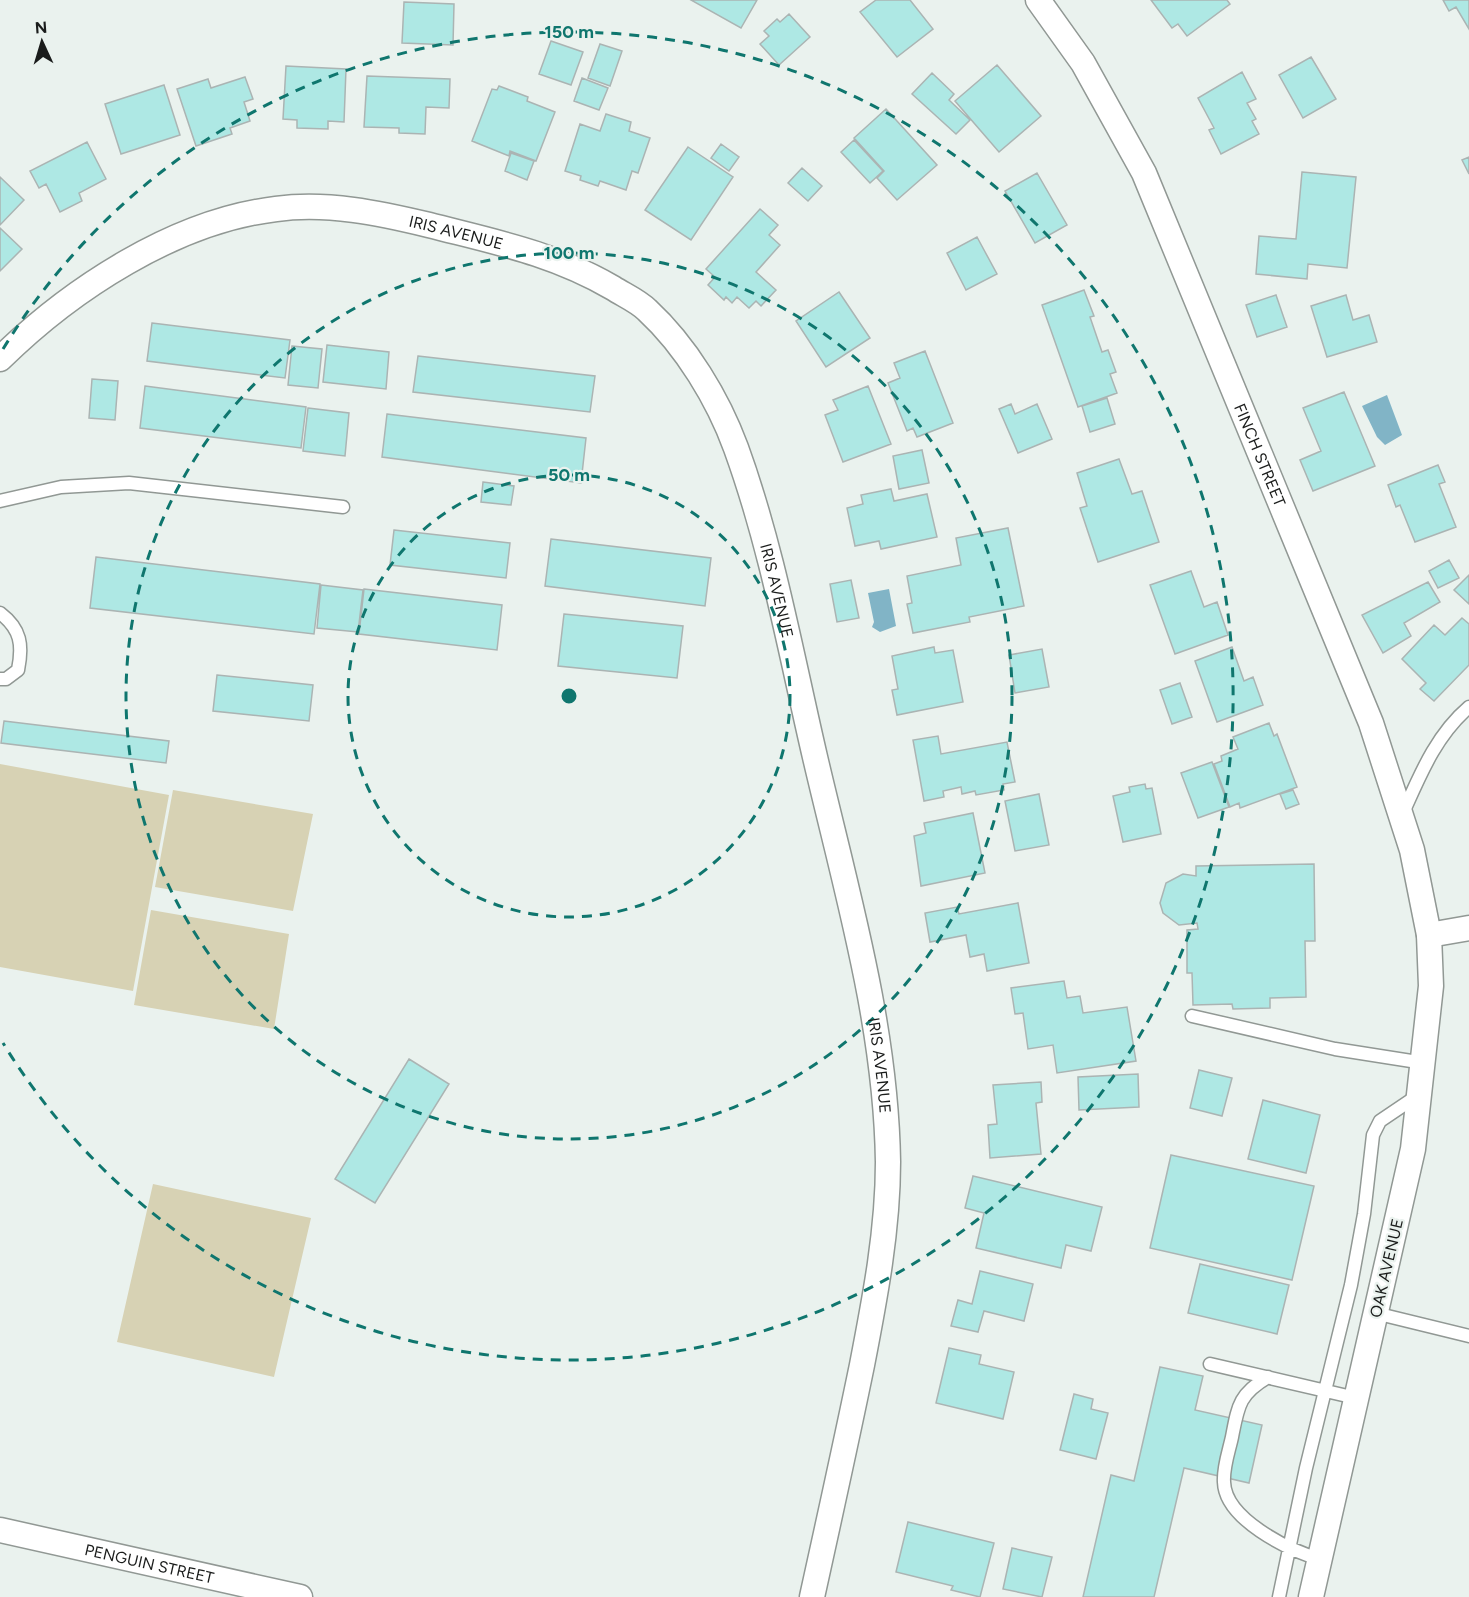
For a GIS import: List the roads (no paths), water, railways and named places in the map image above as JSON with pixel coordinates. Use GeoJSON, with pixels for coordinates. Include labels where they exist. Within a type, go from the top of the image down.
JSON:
{"type":"FeatureCollection","features":[{"type":"Feature","properties":{"kind":"street","name":"FINCH STREET"},"geometry":{"type":"LineString","coordinates":[[1038,0],[1083,63],[1144,173],[1371,723],[1412,850],[1429,935]]}},
{"type":"Feature","properties":{"kind":"street","name":"IRIS AVENUE"},"geometry":{"type":"LineString","coordinates":[[0,359],[25,334],[69,299],[125,262],[232,218],[277,208],[337,208],[389,216],[541,253],[588,274],[644,307],[680,347],[711,396],[735,445],[762,530],[869,989],[884,1089],[888,1163],[885,1229],[864,1352],[812,1597]]}},
{"type":"Feature","properties":{"kind":"street"},"geometry":{"type":"LineString","coordinates":[[1429,935],[1469,928]]}},
{"type":"Feature","properties":{"kind":"street","name":"OAK AVENUE"},"geometry":{"type":"LineString","coordinates":[[1311,1597],[1413,1149],[1431,986],[1429,935]]}},
{"type":"Feature","properties":{"kind":"street","name":"PENGUIN STREET"},"geometry":{"type":"LineString","coordinates":[[0,1530],[300,1597]]}},
{"type":"Feature","properties":{"kind":"lane"},"geometry":{"type":"LineString","coordinates":[[0,501],[62,487],[129,483],[343,507]]}},
{"type":"Feature","properties":{"kind":"lane"},"geometry":{"type":"LineString","coordinates":[[0,613],[11,622],[21,637],[22,651],[18,670],[6,679],[0,679]]}},
{"type":"Feature","properties":{"kind":"lane"},"geometry":{"type":"LineString","coordinates":[[1402,817],[1425,763],[1460,715],[1469,707]]}},
{"type":"Feature","properties":{"kind":"lane"},"geometry":{"type":"LineString","coordinates":[[1192,1016],[1335,1049],[1424,1063]]}},
{"type":"Feature","properties":{"kind":"lane"},"geometry":{"type":"LineString","coordinates":[[1279,1597],[1364,1214],[1373,1135],[1380,1121],[1420,1094]]}},
{"type":"Feature","properties":{"kind":"lane"},"geometry":{"type":"LineString","coordinates":[[1375,1313],[1469,1336]]}},
{"type":"Feature","properties":{"kind":"lane"},"geometry":{"type":"LineString","coordinates":[[1210,1364],[1356,1398]]}},
{"type":"Feature","properties":{"kind":"lane"},"geometry":{"type":"LineString","coordinates":[[1268,1377],[1251,1387],[1239,1405],[1224,1483],[1234,1510],[1291,1550],[1320,1558]]}},
{"type":"Feature","properties":{"kind":"water"},"geometry":{"type":"Polygon","coordinates":[[[1387,395],[1402,435],[1385,445],[1377,437],[1362,406],[1387,395]]]}},
{"type":"Feature","properties":{"kind":"water"},"geometry":{"type":"Polygon","coordinates":[[[889,589],[896,626],[880,632],[872,627],[874,622],[868,593],[889,589]]]}}]}
